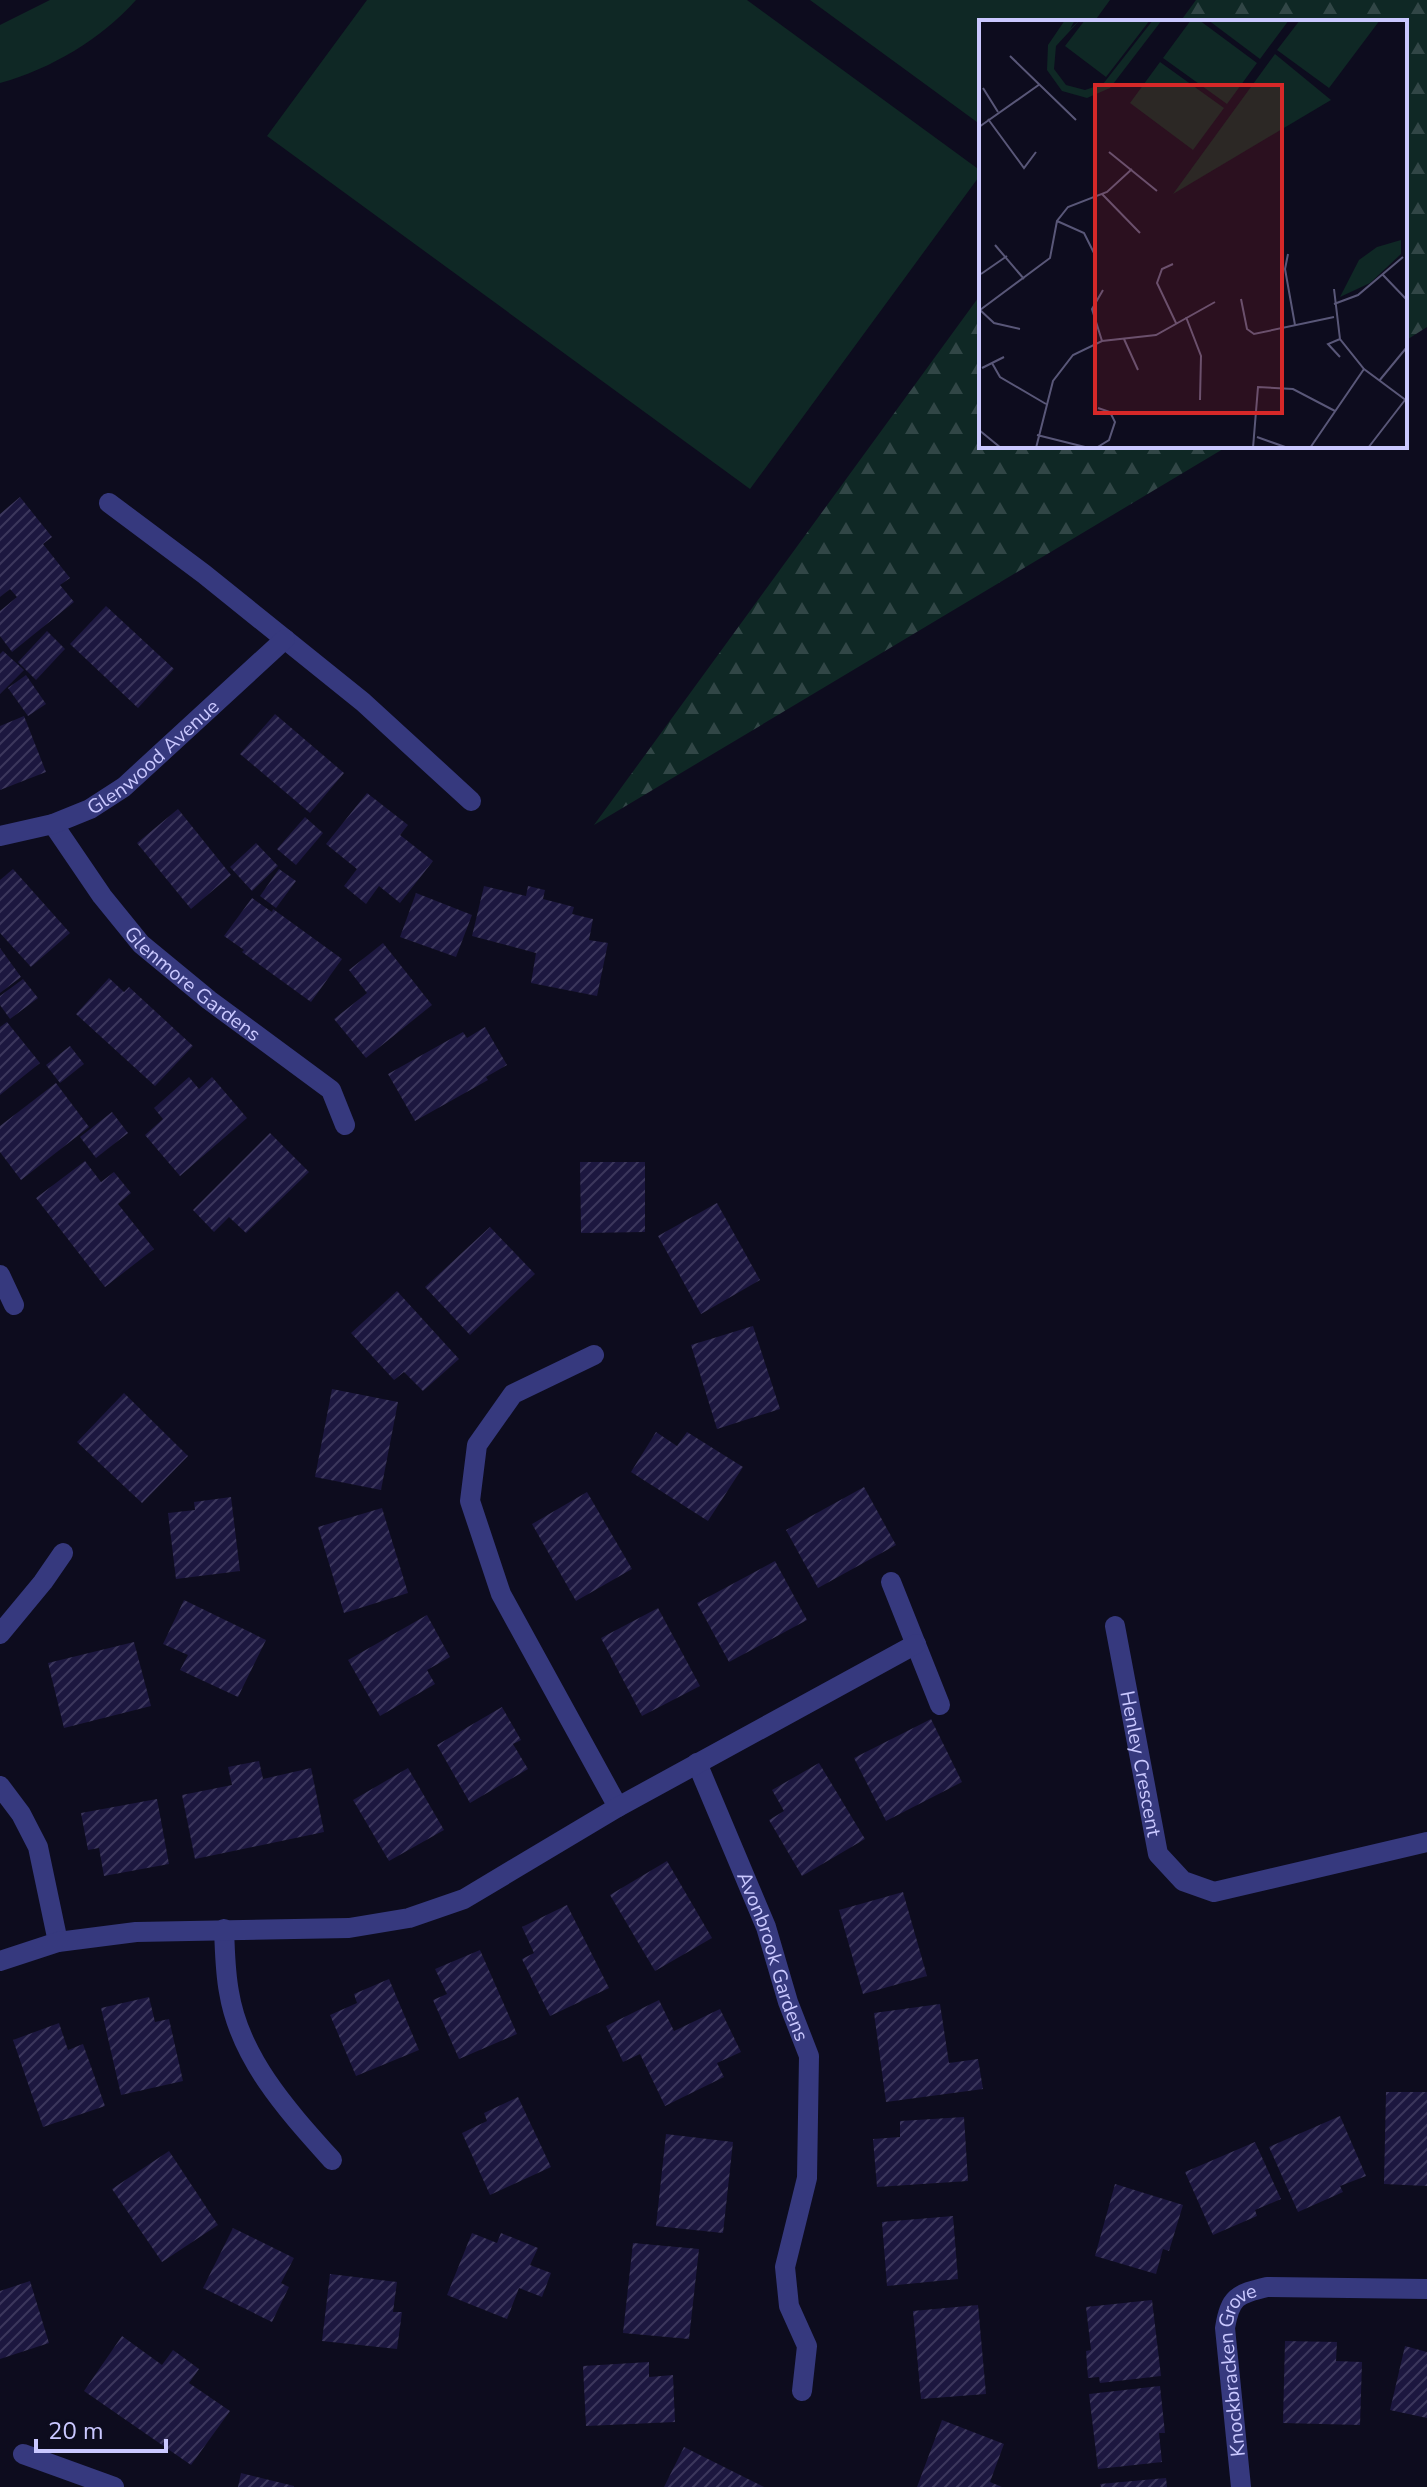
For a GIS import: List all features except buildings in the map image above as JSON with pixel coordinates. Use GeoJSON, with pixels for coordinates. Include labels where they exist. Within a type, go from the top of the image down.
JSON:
{"type":"FeatureCollection","features":[{"type":"Feature","properties":{"kind":"street"},"geometry":{"type":"LineString","coordinates":[[109,503],[363,702],[471,801]]}},
{"type":"Feature","properties":{"kind":"street","name":"Glenwood Avenue"},"geometry":{"type":"LineString","coordinates":[[0,836],[53,824],[90,809],[124,787],[285,639]]}},
{"type":"Feature","properties":{"kind":"street","name":"Glenmore Gardens"},"geometry":{"type":"LineString","coordinates":[[53,824],[102,896],[141,944],[209,1000],[331,1090],[345,1125]]}},
{"type":"Feature","properties":{"kind":"street"},"geometry":{"type":"LineString","coordinates":[[0,1275],[14,1305]]}},
{"type":"Feature","properties":{"kind":"street"},"geometry":{"type":"LineString","coordinates":[[594,1355],[513,1394],[477,1445],[470,1501],[501,1594],[618,1807]]}},
{"type":"Feature","properties":{"kind":"street"},"geometry":{"type":"LineString","coordinates":[[0,1634],[63,1553]]}},
{"type":"Feature","properties":{"kind":"street"},"geometry":{"type":"LineString","coordinates":[[891,1582],[940,1705]]}},
{"type":"Feature","properties":{"kind":"street","name":"Henley Crescent"},"geometry":{"type":"LineString","coordinates":[[1115,1626],[1158,1854],[1183,1881],[1214,1892],[1427,1842]]}},
{"type":"Feature","properties":{"kind":"street"},"geometry":{"type":"LineString","coordinates":[[0,1961],[58,1942],[136,1932],[349,1928],[409,1918],[464,1899],[618,1807],[916,1644]]}},
{"type":"Feature","properties":{"kind":"street","name":"Avonbrook Gardens"},"geometry":{"type":"LineString","coordinates":[[697,1763],[766,1927],[788,2002],[809,2056],[807,2178],[785,2267],[789,2306],[807,2346],[802,2391]]}},
{"type":"Feature","properties":{"kind":"street"},"geometry":{"type":"LineString","coordinates":[[0,1786],[21,1814],[38,1847],[58,1942]]}},
{"type":"Feature","properties":{"kind":"street"},"geometry":{"type":"LineString","coordinates":[[224,1929],[234,2015],[254,2062],[279,2100],[332,2160]]}},
{"type":"Feature","properties":{"kind":"street","name":"Knockbracken Grove"},"geometry":{"type":"LineString","coordinates":[[1241,2487],[1225,2328],[1229,2307],[1242,2293],[1267,2287],[1427,2289]]}},
{"type":"Feature","properties":{"kind":"street"},"geometry":{"type":"LineString","coordinates":[[23,2454],[114,2487]]}},
{"type":"Feature","properties":{"kind":"green space"},"geometry":{"type":"Polygon","coordinates":[[[50,0],[136,0],[107,27],[74,51],[38,70],[0,83],[0,25],[50,0]]]}},
{"type":"Feature","properties":{"kind":"green space"},"geometry":{"type":"Polygon","coordinates":[[[367,0],[747,0],[979,170],[979,177],[750,489],[267,136],[367,0]]]}},
{"type":"Feature","properties":{"kind":"green space"},"geometry":{"type":"Polygon","coordinates":[[[810,0],[1110,0],[1095,20],[979,20],[979,124],[810,0]]]}},
{"type":"Feature","properties":{"kind":"green space"},"geometry":{"type":"Polygon","coordinates":[[[1196,0],[1427,0],[1427,327],[1407,340],[1407,20],[1181,20],[1196,0]]]}},
{"type":"Feature","properties":{"kind":"green space"},"geometry":{"type":"Polygon","coordinates":[[[979,297],[979,448],[1225,448],[594,825],[979,297]]]}}]}
